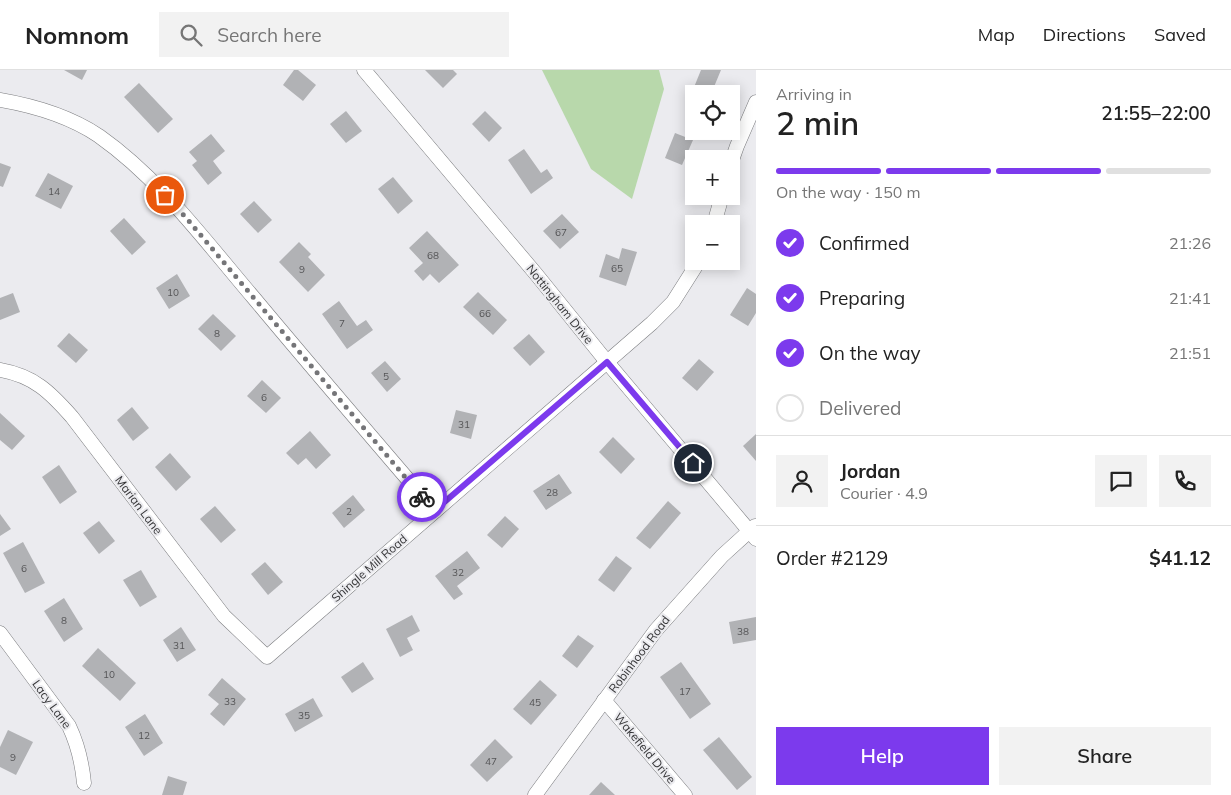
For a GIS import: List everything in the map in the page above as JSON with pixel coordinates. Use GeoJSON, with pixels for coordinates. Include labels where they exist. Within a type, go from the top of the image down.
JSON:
{"type":"FeatureCollection","features":[{"type":"Feature","properties":{"kind":"street","name":"Nottingham Drive"},"geometry":{"type":"LineString","coordinates":[[364,70],[536,274],[607,362],[754,532]]}},
{"type":"Feature","properties":{"kind":"street"},"geometry":{"type":"LineString","coordinates":[[0,100],[46,111],[71,120],[98,136],[142,172],[188,220],[434,511]]}},
{"type":"Feature","properties":{"kind":"street"},"geometry":{"type":"LineString","coordinates":[[736,150],[756,102]]}},
{"type":"Feature","properties":{"kind":"street","name":"Shingle Mill Road"},"geometry":{"type":"LineString","coordinates":[[267,657],[652,323],[673,302],[693,270]]}},
{"type":"Feature","properties":{"kind":"street","name":"Marian Lane"},"geometry":{"type":"LineString","coordinates":[[0,370],[26,377],[42,386],[57,400],[224,616],[267,657]]}},
{"type":"Feature","properties":{"kind":"street","name":"Robinhood Road"},"geometry":{"type":"LineString","coordinates":[[535,795],[641,649],[682,599],[722,556],[754,532]]}},
{"type":"Feature","properties":{"kind":"street","name":"Lacy Lane"},"geometry":{"type":"LineString","coordinates":[[0,633],[69,726],[77,742],[84,783]]}},
{"type":"Feature","properties":{"kind":"street","name":"Wakefield Drive"},"geometry":{"type":"LineString","coordinates":[[604,700],[685,795]]}},
{"type":"Feature","properties":{"kind":"green space"},"geometry":{"type":"Polygon","coordinates":[[[542,70],[659,70],[664,89],[632,199],[591,169],[542,70]]]}},
{"type":"Feature","properties":{"kind":"building"},"geometry":{"type":"Polygon","coordinates":[[[64,70],[87,70],[82,80],[64,70]]]}},
{"type":"Feature","properties":{"kind":"building"},"geometry":{"type":"Polygon","coordinates":[[[294,70],[298,70],[316,85],[303,101],[283,85],[294,70]]]}},
{"type":"Feature","properties":{"kind":"building"},"geometry":{"type":"Polygon","coordinates":[[[425,70],[453,70],[457,74],[443,88],[425,70]]]}},
{"type":"Feature","properties":{"kind":"building"},"geometry":{"type":"Polygon","coordinates":[[[701,70],[721,70],[715,85],[695,85],[701,70]]]}},
{"type":"Feature","properties":{"kind":"building"},"geometry":{"type":"Polygon","coordinates":[[[139,83],[173,119],[158,133],[124,97],[139,83]]]}},
{"type":"Feature","properties":{"kind":"building"},"geometry":{"type":"Polygon","coordinates":[[[346,111],[362,131],[346,143],[330,124],[346,111]]]}},
{"type":"Feature","properties":{"kind":"building"},"geometry":{"type":"Polygon","coordinates":[[[485,111],[502,128],[489,142],[472,124],[485,111]]]}},
{"type":"Feature","properties":{"kind":"building"},"geometry":{"type":"Polygon","coordinates":[[[675,133],[685,137],[685,140],[693,140],[689,150],[685,150],[685,158],[682,165],[665,158],[675,133]]]}},
{"type":"Feature","properties":{"kind":"building"},"geometry":{"type":"Polygon","coordinates":[[[211,134],[225,151],[213,161],[222,173],[208,185],[192,165],[197,161],[189,152],[211,134]]]}},
{"type":"Feature","properties":{"kind":"building"},"geometry":{"type":"Polygon","coordinates":[[[524,149],[541,173],[547,169],[553,178],[531,194],[508,160],[524,149]]]}},
{"type":"Feature","properties":{"kind":"building"},"geometry":{"type":"Polygon","coordinates":[[[0,163],[11,167],[3,187],[0,186],[0,163]]]}},
{"type":"Feature","properties":{"kind":"building"},"geometry":{"type":"Polygon","coordinates":[[[48,173],[73,186],[61,209],[35,196],[48,173]]]}},
{"type":"Feature","properties":{"kind":"building"},"geometry":{"type":"Polygon","coordinates":[[[393,177],[413,201],[398,214],[378,189],[393,177]]]}},
{"type":"Feature","properties":{"kind":"building"},"geometry":{"type":"Polygon","coordinates":[[[254,201],[272,220],[258,233],[240,214],[254,201]]]}},
{"type":"Feature","properties":{"kind":"building"},"geometry":{"type":"Polygon","coordinates":[[[562,214],[579,232],[560,249],[543,231],[562,214]]]}},
{"type":"Feature","properties":{"kind":"building"},"geometry":{"type":"Polygon","coordinates":[[[124,218],[146,242],[132,255],[110,231],[124,218]]]}},
{"type":"Feature","properties":{"kind":"building"},"geometry":{"type":"Polygon","coordinates":[[[427,231],[459,265],[439,283],[430,274],[423,281],[414,271],[423,263],[409,248],[427,231]]]}},
{"type":"Feature","properties":{"kind":"building"},"geometry":{"type":"Polygon","coordinates":[[[299,242],[311,254],[308,257],[325,275],[308,292],[279,262],[299,242]]]}},
{"type":"Feature","properties":{"kind":"building"},"geometry":{"type":"Polygon","coordinates":[[[622,248],[637,252],[626,286],[599,277],[606,254],[619,259],[622,248]]]}},
{"type":"Feature","properties":{"kind":"building"},"geometry":{"type":"Polygon","coordinates":[[[177,274],[190,296],[169,309],[156,288],[177,274]]]}},
{"type":"Feature","properties":{"kind":"building"},"geometry":{"type":"Polygon","coordinates":[[[747,288],[756,294],[756,313],[748,326],[730,315],[747,288]]]}},
{"type":"Feature","properties":{"kind":"building"},"geometry":{"type":"Polygon","coordinates":[[[478,292],[507,320],[493,335],[463,307],[478,292]]]}},
{"type":"Feature","properties":{"kind":"building"},"geometry":{"type":"Polygon","coordinates":[[[13,293],[20,312],[0,320],[0,298],[13,293]]]}},
{"type":"Feature","properties":{"kind":"building"},"geometry":{"type":"Polygon","coordinates":[[[339,301],[357,326],[366,320],[373,330],[347,349],[322,314],[339,301]]]}},
{"type":"Feature","properties":{"kind":"building"},"geometry":{"type":"Polygon","coordinates":[[[213,314],[236,336],[221,351],[198,329],[213,314]]]}},
{"type":"Feature","properties":{"kind":"building"},"geometry":{"type":"Polygon","coordinates":[[[69,333],[88,350],[76,363],[57,346],[69,333]]]}},
{"type":"Feature","properties":{"kind":"building"},"geometry":{"type":"Polygon","coordinates":[[[529,334],[545,352],[530,366],[513,348],[529,334]]]}},
{"type":"Feature","properties":{"kind":"building"},"geometry":{"type":"Polygon","coordinates":[[[699,359],[714,372],[697,391],[682,378],[699,359]]]}},
{"type":"Feature","properties":{"kind":"building"},"geometry":{"type":"Polygon","coordinates":[[[385,361],[401,379],[387,392],[371,373],[385,361]]]}},
{"type":"Feature","properties":{"kind":"building"},"geometry":{"type":"Polygon","coordinates":[[[262,380],[281,398],[266,413],[247,396],[262,380]]]}},
{"type":"Feature","properties":{"kind":"building"},"geometry":{"type":"Polygon","coordinates":[[[132,407],[149,428],[133,441],[117,420],[132,407]]]}},
{"type":"Feature","properties":{"kind":"building"},"geometry":{"type":"Polygon","coordinates":[[[456,410],[477,415],[471,439],[450,433],[456,410]]]}},
{"type":"Feature","properties":{"kind":"building"},"geometry":{"type":"Polygon","coordinates":[[[0,413],[25,436],[12,450],[0,440],[0,413]]]}},
{"type":"Feature","properties":{"kind":"building"},"geometry":{"type":"Polygon","coordinates":[[[310,431],[331,455],[316,469],[306,458],[298,465],[286,453],[310,431]]]}},
{"type":"Feature","properties":{"kind":"building"},"geometry":{"type":"Polygon","coordinates":[[[756,434],[756,461],[743,446],[756,434]]]}},
{"type":"Feature","properties":{"kind":"building"},"geometry":{"type":"Polygon","coordinates":[[[613,437],[635,459],[621,474],[599,452],[613,437]]]}},
{"type":"Feature","properties":{"kind":"building"},"geometry":{"type":"Polygon","coordinates":[[[170,453],[191,477],[176,491],[155,467],[170,453]]]}},
{"type":"Feature","properties":{"kind":"building"},"geometry":{"type":"Polygon","coordinates":[[[59,465],[77,492],[60,504],[42,477],[59,465]]]}},
{"type":"Feature","properties":{"kind":"building"},"geometry":{"type":"Polygon","coordinates":[[[559,474],[572,493],[546,510],[533,491],[559,474]]]}},
{"type":"Feature","properties":{"kind":"building"},"geometry":{"type":"Polygon","coordinates":[[[353,495],[365,510],[344,528],[332,513],[353,495]]]}},
{"type":"Feature","properties":{"kind":"building"},"geometry":{"type":"Polygon","coordinates":[[[668,501],[681,513],[650,549],[636,538],[668,501]]]}},
{"type":"Feature","properties":{"kind":"building"},"geometry":{"type":"Polygon","coordinates":[[[215,506],[236,530],[221,543],[200,519],[215,506]]]}},
{"type":"Feature","properties":{"kind":"building"},"geometry":{"type":"Polygon","coordinates":[[[0,514],[11,529],[0,536],[0,514]]]}},
{"type":"Feature","properties":{"kind":"building"},"geometry":{"type":"Polygon","coordinates":[[[505,516],[519,529],[502,548],[487,535],[505,516]]]}},
{"type":"Feature","properties":{"kind":"building"},"geometry":{"type":"Polygon","coordinates":[[[99,521],[115,541],[99,554],[83,533],[99,521]]]}},
{"type":"Feature","properties":{"kind":"building"},"geometry":{"type":"Polygon","coordinates":[[[23,542],[45,583],[25,593],[3,553],[23,542]]]}},
{"type":"Feature","properties":{"kind":"building"},"geometry":{"type":"Polygon","coordinates":[[[467,551],[480,568],[457,586],[463,594],[454,600],[435,576],[467,551]]]}},
{"type":"Feature","properties":{"kind":"building"},"geometry":{"type":"Polygon","coordinates":[[[616,556],[632,568],[614,592],[598,580],[616,556]]]}},
{"type":"Feature","properties":{"kind":"building"},"geometry":{"type":"Polygon","coordinates":[[[265,562],[283,582],[268,595],[251,574],[265,562]]]}},
{"type":"Feature","properties":{"kind":"building"},"geometry":{"type":"Polygon","coordinates":[[[141,570],[157,597],[140,607],[123,580],[141,570]]]}},
{"type":"Feature","properties":{"kind":"building"},"geometry":{"type":"Polygon","coordinates":[[[64,598],[83,629],[64,642],[44,611],[64,598]]]}},
{"type":"Feature","properties":{"kind":"building"},"geometry":{"type":"Polygon","coordinates":[[[412,615],[420,631],[407,638],[413,650],[400,657],[386,629],[412,615]]]}},
{"type":"Feature","properties":{"kind":"building"},"geometry":{"type":"Polygon","coordinates":[[[756,617],[756,640],[733,644],[729,622],[756,617]]]}},
{"type":"Feature","properties":{"kind":"building"},"geometry":{"type":"Polygon","coordinates":[[[181,627],[196,650],[177,662],[163,640],[181,627]]]}},
{"type":"Feature","properties":{"kind":"building"},"geometry":{"type":"Polygon","coordinates":[[[578,635],[594,646],[577,668],[562,656],[578,635]]]}},
{"type":"Feature","properties":{"kind":"building"},"geometry":{"type":"Polygon","coordinates":[[[98,648],[136,683],[120,701],[82,666],[98,648]]]}},
{"type":"Feature","properties":{"kind":"building"},"geometry":{"type":"Polygon","coordinates":[[[363,662],[374,679],[352,693],[341,677],[363,662]]]}},
{"type":"Feature","properties":{"kind":"building"},"geometry":{"type":"Polygon","coordinates":[[[681,662],[711,704],[690,719],[660,677],[681,662]]]}},
{"type":"Feature","properties":{"kind":"building"},"geometry":{"type":"Polygon","coordinates":[[[222,678],[246,699],[224,726],[210,714],[219,704],[208,695],[222,678]]]}},
{"type":"Feature","properties":{"kind":"building"},"geometry":{"type":"Polygon","coordinates":[[[540,680],[557,695],[531,725],[513,709],[540,680]]]}},
{"type":"Feature","properties":{"kind":"building"},"geometry":{"type":"Polygon","coordinates":[[[313,698],[323,716],[295,732],[285,714],[313,698]]]}},
{"type":"Feature","properties":{"kind":"building"},"geometry":{"type":"Polygon","coordinates":[[[145,714],[163,743],[144,756],[125,727],[145,714]]]}},
{"type":"Feature","properties":{"kind":"building"},"geometry":{"type":"Polygon","coordinates":[[[8,730],[33,742],[16,775],[0,767],[0,747],[8,730]]]}},
{"type":"Feature","properties":{"kind":"building"},"geometry":{"type":"Polygon","coordinates":[[[719,737],[752,777],[737,790],[703,750],[719,737]]]}},
{"type":"Feature","properties":{"kind":"building"},"geometry":{"type":"Polygon","coordinates":[[[495,739],[513,757],[487,782],[470,765],[495,739]]]}},
{"type":"Feature","properties":{"kind":"building"},"geometry":{"type":"Polygon","coordinates":[[[168,776],[187,782],[183,795],[162,795],[168,776]]]}},
{"type":"Feature","properties":{"kind":"building"},"geometry":{"type":"Polygon","coordinates":[[[601,782],[615,795],[589,795],[601,782]]]}},
{"type":"Feature","properties":{"kind":"way so far"},"geometry":{"type":"LineString","coordinates":[[165,195],[422,497]]}},
{"type":"Feature","properties":{"kind":"route"},"geometry":{"type":"LineString","coordinates":[[422,497],[434,511],[607,362],[693,463]]}}]}
